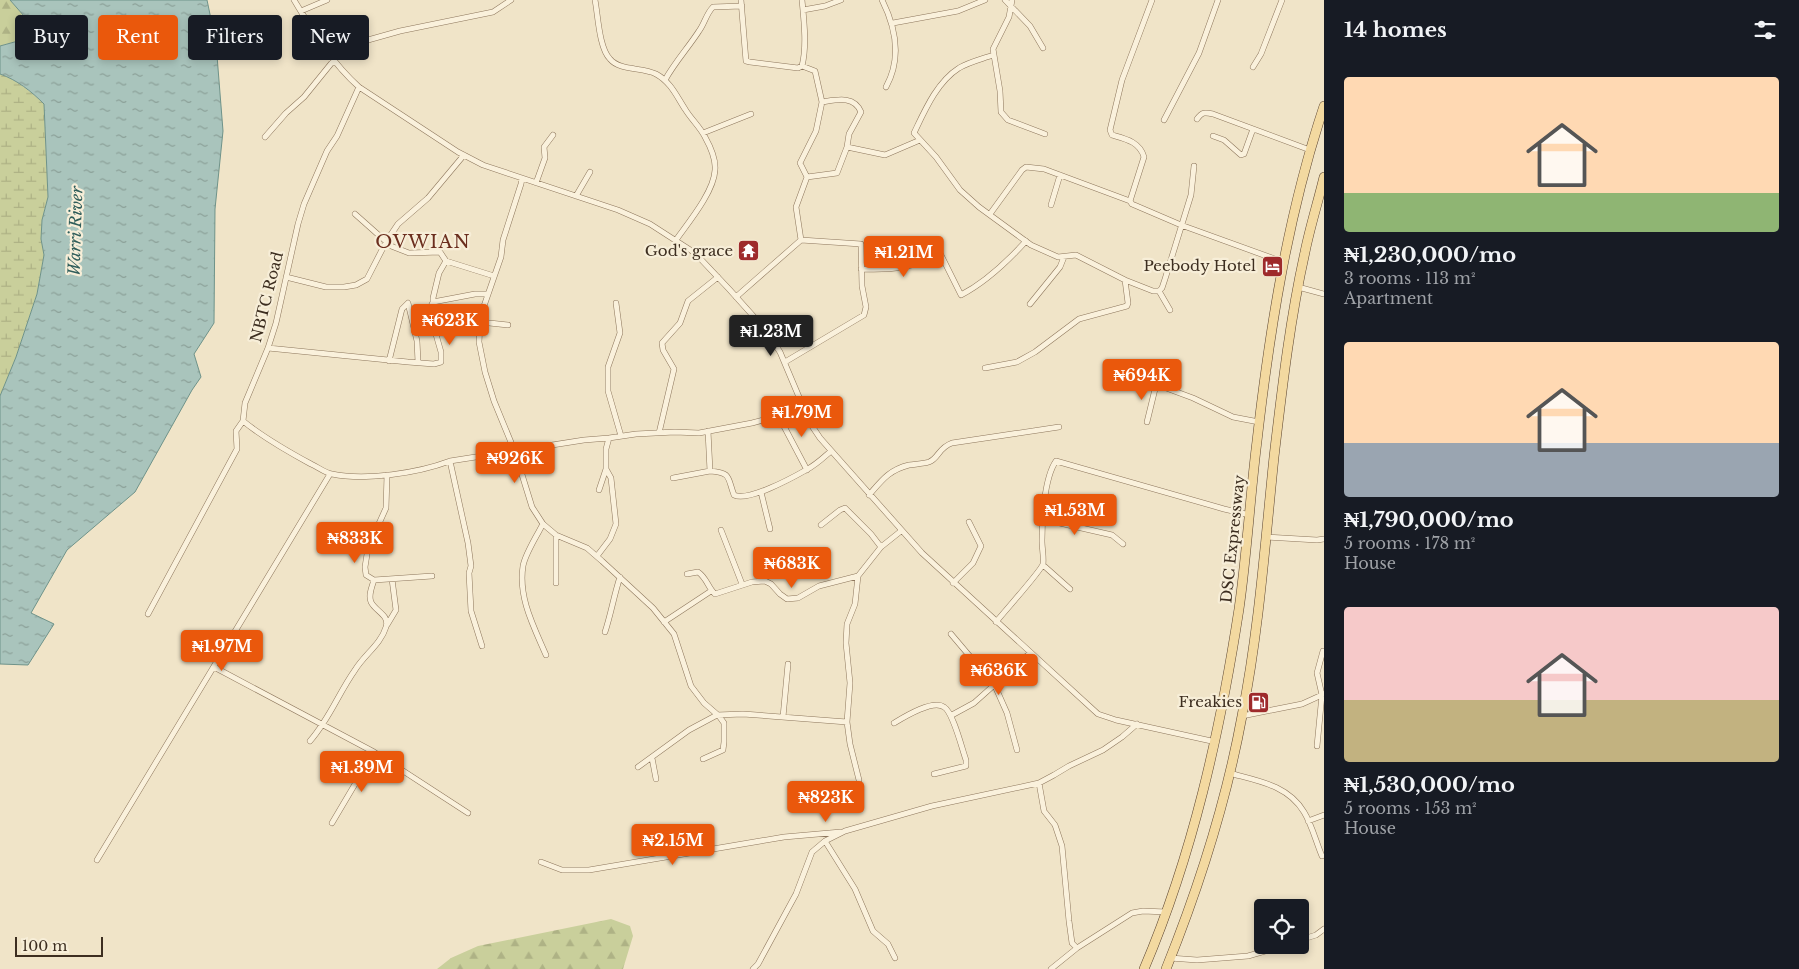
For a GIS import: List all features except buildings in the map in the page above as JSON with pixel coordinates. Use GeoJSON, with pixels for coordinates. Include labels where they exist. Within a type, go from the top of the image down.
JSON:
{"type":"FeatureCollection","features":[{"type":"Feature","properties":{"kind":"main road","name":"DSC Expressway"},"geometry":{"type":"LineString","coordinates":[[1144,969],[1166,912],[1195,823],[1216,742],[1239,609],[1264,379],[1282,262],[1310,150],[1324,106]]}},
{"type":"Feature","properties":{"kind":"main road"},"geometry":{"type":"LineString","coordinates":[[1166,969],[1186,920],[1207,856],[1242,716],[1257,628],[1280,407],[1298,288],[1304,254],[1324,177]]}},
{"type":"Feature","properties":{"kind":"street"},"geometry":{"type":"LineString","coordinates":[[294,0],[304,15]]}},
{"type":"Feature","properties":{"kind":"street"},"geometry":{"type":"LineString","coordinates":[[301,11],[327,0]]}},
{"type":"Feature","properties":{"kind":"street"},"geometry":{"type":"LineString","coordinates":[[369,40],[400,31],[493,12],[511,0]]}},
{"type":"Feature","properties":{"kind":"street"},"geometry":{"type":"LineString","coordinates":[[596,0],[602,41],[610,61],[620,66],[644,70],[664,80],[678,95],[685,110],[698,125],[712,154],[715,170],[709,189],[697,212],[676,240]]}},
{"type":"Feature","properties":{"kind":"street"},"geometry":{"type":"LineString","coordinates":[[802,0],[804,39],[802,66]]}},
{"type":"Feature","properties":{"kind":"street"},"geometry":{"type":"LineString","coordinates":[[803,10],[825,6],[841,0]]}},
{"type":"Feature","properties":{"kind":"street"},"geometry":{"type":"LineString","coordinates":[[882,0],[893,24],[895,53],[894,68],[886,87]]}},
{"type":"Feature","properties":{"kind":"street"},"geometry":{"type":"LineString","coordinates":[[893,24],[958,11],[985,0]]}},
{"type":"Feature","properties":{"kind":"street"},"geometry":{"type":"LineString","coordinates":[[1005,0],[1030,26],[1043,48]]}},
{"type":"Feature","properties":{"kind":"street"},"geometry":{"type":"LineString","coordinates":[[1012,0],[1012,7]]}},
{"type":"Feature","properties":{"kind":"street"},"geometry":{"type":"LineString","coordinates":[[1016,0],[993,50],[1000,91],[1001,112],[1003,117],[1023,127],[1045,134]]}},
{"type":"Feature","properties":{"kind":"street"},"geometry":{"type":"LineString","coordinates":[[1130,201],[1144,157],[1138,146],[1112,135],[1110,130],[1122,80],[1152,0]]}},
{"type":"Feature","properties":{"kind":"street"},"geometry":{"type":"LineString","coordinates":[[1164,120],[1199,53],[1218,0]]}},
{"type":"Feature","properties":{"kind":"street"},"geometry":{"type":"LineString","coordinates":[[1253,67],[1261,54],[1282,0]]}},
{"type":"Feature","properties":{"kind":"street"},"geometry":{"type":"LineString","coordinates":[[664,80],[700,30],[709,11],[713,7],[741,3],[746,60],[798,68],[802,66],[815,70],[822,102],[816,131],[800,163],[807,177],[796,207],[801,240]]}},
{"type":"Feature","properties":{"kind":"street"},"geometry":{"type":"LineString","coordinates":[[993,55],[960,68],[944,83],[931,100],[914,133],[936,157],[960,190],[1026,241],[1058,256],[1076,255],[1124,280],[1153,291],[1159,291]]}},
{"type":"Feature","properties":{"kind":"street"},"geometry":{"type":"LineString","coordinates":[[265,137],[286,113],[304,97],[334,60],[345,74],[359,86],[464,155],[483,165],[643,220],[676,240],[696,253],[770,336],[784,362],[810,423],[832,452],[901,532],[953,583],[1098,714],[1116,720],[1216,742]]}},
{"type":"Feature","properties":{"kind":"street","name":"NBTC Road"},"geometry":{"type":"LineString","coordinates":[[148,614],[237,448],[236,431],[243,420],[245,403],[268,348],[276,323],[304,204],[327,151],[337,136],[359,86]]}},
{"type":"Feature","properties":{"kind":"street"},"geometry":{"type":"LineString","coordinates":[[807,177],[837,173],[847,147],[849,134],[860,117],[860,110],[843,98],[822,102]]}},
{"type":"Feature","properties":{"kind":"street"},"geometry":{"type":"LineString","coordinates":[[1198,119],[1205,112],[1310,150]]}},
{"type":"Feature","properties":{"kind":"street"},"geometry":{"type":"LineString","coordinates":[[703,133],[751,114]]}},
{"type":"Feature","properties":{"kind":"street"},"geometry":{"type":"LineString","coordinates":[[1213,136],[1224,140],[1237,152],[1244,154],[1253,129]]}},
{"type":"Feature","properties":{"kind":"street"},"geometry":{"type":"LineString","coordinates":[[536,184],[545,158],[544,147],[553,135]]}},
{"type":"Feature","properties":{"kind":"street"},"geometry":{"type":"LineString","coordinates":[[847,147],[885,155],[920,140]]}},
{"type":"Feature","properties":{"kind":"street"},"geometry":{"type":"LineString","coordinates":[[286,277],[326,287],[356,285],[367,279],[386,242],[398,224],[428,198],[464,155]]}},
{"type":"Feature","properties":{"kind":"street"},"geometry":{"type":"LineString","coordinates":[[1159,291],[1166,279],[1191,195],[1194,166]]}},
{"type":"Feature","properties":{"kind":"street"},"geometry":{"type":"LineString","coordinates":[[990,214],[1022,170],[1026,167],[1044,169],[1130,201],[1132,204],[1181,225],[1282,262]]}},
{"type":"Feature","properties":{"kind":"street"},"geometry":{"type":"LineString","coordinates":[[576,196],[590,172]]}},
{"type":"Feature","properties":{"kind":"street"},"geometry":{"type":"LineString","coordinates":[[1051,205],[1060,175]]}},
{"type":"Feature","properties":{"kind":"street"},"geometry":{"type":"LineString","coordinates":[[522,179],[503,240],[501,257],[487,294],[480,322],[479,342],[485,372],[503,425],[515,452],[532,507],[543,524],[556,535],[587,548],[597,556],[652,608],[674,634],[691,686],[704,703],[724,723],[723,750],[703,759]]}},
{"type":"Feature","properties":{"kind":"street"},"geometry":{"type":"LineString","coordinates":[[355,214],[391,246],[409,253],[440,252],[446,261],[494,276]]}},
{"type":"Feature","properties":{"kind":"street"},"geometry":{"type":"LineString","coordinates":[[736,297],[801,240],[861,244],[861,269],[866,307],[864,315],[784,362]]}},
{"type":"Feature","properties":{"kind":"street"},"geometry":{"type":"LineString","coordinates":[[861,269],[907,268],[918,265],[940,253],[961,295],[976,288],[1011,258],[1026,241]]}},
{"type":"Feature","properties":{"kind":"street"},"geometry":{"type":"LineString","coordinates":[[1030,304],[1060,267],[1064,256]]}},
{"type":"Feature","properties":{"kind":"street"},"geometry":{"type":"LineString","coordinates":[[434,302],[432,298],[439,273],[446,261]]}},
{"type":"Feature","properties":{"kind":"street"},"geometry":{"type":"LineString","coordinates":[[659,433],[674,369],[663,350],[662,344],[680,323],[688,301],[718,277]]}},
{"type":"Feature","properties":{"kind":"street"},"geometry":{"type":"LineString","coordinates":[[985,368],[1017,362],[1035,352],[1079,318],[1127,306],[1124,280]]}},
{"type":"Feature","properties":{"kind":"street"},"geometry":{"type":"LineString","coordinates":[[1298,288],[1324,294]]}},
{"type":"Feature","properties":{"kind":"street"},"geometry":{"type":"LineString","coordinates":[[1159,291],[1170,310]]}},
{"type":"Feature","properties":{"kind":"street"},"geometry":{"type":"LineString","coordinates":[[268,348],[434,364],[441,362],[441,352],[429,310],[434,302],[475,294],[487,294]]}},
{"type":"Feature","properties":{"kind":"street"},"geometry":{"type":"LineString","coordinates":[[389,360],[402,309],[408,303],[417,341],[418,362]]}},
{"type":"Feature","properties":{"kind":"street"},"geometry":{"type":"LineString","coordinates":[[616,304],[620,333],[608,367],[608,391],[621,436]]}},
{"type":"Feature","properties":{"kind":"street"},"geometry":{"type":"LineString","coordinates":[[480,322],[508,325]]}},
{"type":"Feature","properties":{"kind":"street"},"geometry":{"type":"LineString","coordinates":[[1121,376],[1156,385],[1193,398],[1233,417],[1259,422]]}},
{"type":"Feature","properties":{"kind":"street"},"geometry":{"type":"LineString","coordinates":[[1147,422],[1156,385]]}},
{"type":"Feature","properties":{"kind":"street"},"geometry":{"type":"LineString","coordinates":[[243,420],[254,430],[284,449],[330,474],[378,476],[435,466],[450,461],[584,440],[659,433],[699,433],[804,409]]}},
{"type":"Feature","properties":{"kind":"street"},"geometry":{"type":"LineString","coordinates":[[778,416],[807,470]]}},
{"type":"Feature","properties":{"kind":"street"},"geometry":{"type":"LineString","coordinates":[[869,495],[891,472],[902,467],[927,463],[934,459],[943,446],[952,443],[1059,427]]}},
{"type":"Feature","properties":{"kind":"street"},"geometry":{"type":"LineString","coordinates":[[708,431],[710,471]]}},
{"type":"Feature","properties":{"kind":"street"},"geometry":{"type":"LineString","coordinates":[[599,490],[606,469],[606,449],[610,438]]}},
{"type":"Feature","properties":{"kind":"street"},"geometry":{"type":"LineString","coordinates":[[673,478],[710,471],[723,472],[726,474],[736,497],[761,492],[807,470],[832,452]]}},
{"type":"Feature","properties":{"kind":"street"},"geometry":{"type":"LineString","coordinates":[[450,461],[468,543],[471,566],[469,573],[472,620],[482,646]]}},
{"type":"Feature","properties":{"kind":"street"},"geometry":{"type":"LineString","coordinates":[[996,622],[1043,565],[1042,519],[1047,489],[1056,461],[1224,509],[1250,514]]}},
{"type":"Feature","properties":{"kind":"street"},"geometry":{"type":"LineString","coordinates":[[597,556],[610,539],[616,524],[611,478],[606,469]]}},
{"type":"Feature","properties":{"kind":"street"},"geometry":{"type":"LineString","coordinates":[[97,860],[330,474]]}},
{"type":"Feature","properties":{"kind":"street"},"geometry":{"type":"LineString","coordinates":[[387,475],[386,508],[368,548],[363,576],[374,580],[432,576]]}},
{"type":"Feature","properties":{"kind":"street"},"geometry":{"type":"LineString","coordinates":[[761,492],[770,528]]}},
{"type":"Feature","properties":{"kind":"street"},"geometry":{"type":"LineString","coordinates":[[822,525],[845,508],[881,547]]}},
{"type":"Feature","properties":{"kind":"street"},"geometry":{"type":"LineString","coordinates":[[1042,519],[1112,535],[1124,544]]}},
{"type":"Feature","properties":{"kind":"street"},"geometry":{"type":"LineString","coordinates":[[953,583],[973,563],[981,546],[969,522]]}},
{"type":"Feature","properties":{"kind":"street"},"geometry":{"type":"LineString","coordinates":[[543,524],[523,565],[523,590],[525,605],[546,655]]}},
{"type":"Feature","properties":{"kind":"street"},"geometry":{"type":"LineString","coordinates":[[721,530],[742,584]]}},
{"type":"Feature","properties":{"kind":"street"},"geometry":{"type":"LineString","coordinates":[[860,780],[850,744],[847,722],[850,683],[846,632],[855,604],[858,576],[881,547],[901,532]]}},
{"type":"Feature","properties":{"kind":"street"},"geometry":{"type":"LineString","coordinates":[[556,535],[556,583]]}},
{"type":"Feature","properties":{"kind":"street"},"geometry":{"type":"LineString","coordinates":[[1267,537],[1324,539]]}},
{"type":"Feature","properties":{"kind":"street"},"geometry":{"type":"LineString","coordinates":[[1043,565],[1070,589]]}},
{"type":"Feature","properties":{"kind":"street"},"geometry":{"type":"LineString","coordinates":[[687,574],[698,572],[703,575],[711,591],[716,594],[742,584],[764,581],[771,584],[780,594],[793,599],[805,595],[819,586],[858,576]]}},
{"type":"Feature","properties":{"kind":"street"},"geometry":{"type":"LineString","coordinates":[[605,632],[612,613],[613,601],[620,577]]}},
{"type":"Feature","properties":{"kind":"street"},"geometry":{"type":"LineString","coordinates":[[310,741],[324,725],[355,669],[378,642],[396,610],[392,579]]}},
{"type":"Feature","properties":{"kind":"street"},"geometry":{"type":"LineString","coordinates":[[374,580],[370,595],[371,603],[385,617],[387,625]]}},
{"type":"Feature","properties":{"kind":"street"},"geometry":{"type":"LineString","coordinates":[[664,622],[711,591]]}},
{"type":"Feature","properties":{"kind":"street"},"geometry":{"type":"LineString","coordinates":[[951,634],[995,686],[1007,713],[1017,750]]}},
{"type":"Feature","properties":{"kind":"street"},"geometry":{"type":"LineString","coordinates":[[1317,746],[1323,695],[1317,673],[1322,651]]}},
{"type":"Feature","properties":{"kind":"street"},"geometry":{"type":"LineString","coordinates":[[952,715],[974,703],[1030,653]]}},
{"type":"Feature","properties":{"kind":"street"},"geometry":{"type":"LineString","coordinates":[[783,717],[788,664]]}},
{"type":"Feature","properties":{"kind":"street"},"geometry":{"type":"LineString","coordinates":[[214,667],[374,752],[468,813]]}},
{"type":"Feature","properties":{"kind":"street"},"geometry":{"type":"LineString","coordinates":[[1242,716],[1302,704],[1323,695]]}},
{"type":"Feature","properties":{"kind":"street"},"geometry":{"type":"LineString","coordinates":[[894,723],[912,712],[938,704],[945,707],[952,715],[966,760],[966,766],[934,774]]}},
{"type":"Feature","properties":{"kind":"street"},"geometry":{"type":"LineString","coordinates":[[638,767],[689,730],[717,716],[743,714],[847,722]]}},
{"type":"Feature","properties":{"kind":"street"},"geometry":{"type":"LineString","coordinates":[[541,862],[562,870],[589,870],[784,836],[845,831],[932,806],[1038,782],[1103,750],[1137,724]]}},
{"type":"Feature","properties":{"kind":"street"},"geometry":{"type":"LineString","coordinates":[[332,823],[374,752]]}},
{"type":"Feature","properties":{"kind":"street"},"geometry":{"type":"LineString","coordinates":[[652,758],[656,779]]}},
{"type":"Feature","properties":{"kind":"street"},"geometry":{"type":"LineString","coordinates":[[1229,773],[1274,786],[1292,796],[1305,813],[1322,856]]}},
{"type":"Feature","properties":{"kind":"street"},"geometry":{"type":"LineString","coordinates":[[1038,782],[1044,810],[1055,824],[1062,846],[1072,943],[1077,948]]}},
{"type":"Feature","properties":{"kind":"street"},"geometry":{"type":"LineString","coordinates":[[1308,821],[1324,815]]}},
{"type":"Feature","properties":{"kind":"street"},"geometry":{"type":"LineString","coordinates":[[752,969],[758,964],[796,894],[812,852],[826,841],[845,831]]}},
{"type":"Feature","properties":{"kind":"street"},"geometry":{"type":"LineString","coordinates":[[826,841],[856,888],[873,931],[888,944],[894,958]]}},
{"type":"Feature","properties":{"kind":"street"},"geometry":{"type":"LineString","coordinates":[[1051,969],[1077,948],[1132,913],[1143,911],[1166,912]]}},
{"type":"Feature","properties":{"kind":"street"},"geometry":{"type":"LineString","coordinates":[[1309,937],[1324,929]]}},
{"type":"Feature","properties":{"kind":"street"},"geometry":{"type":"LineString","coordinates":[[1170,958],[1197,960],[1255,954]]}},
{"type":"Feature","properties":{"kind":"green space"},"geometry":{"type":"Polygon","coordinates":[[[0,0],[10,0],[23,15],[15,15],[15,42],[0,46],[0,0]]]}},
{"type":"Feature","properties":{"kind":"green space"},"geometry":{"type":"Polygon","coordinates":[[[0,74],[23,86],[44,104],[48,197],[42,220],[41,239],[44,255],[37,294],[16,357],[0,396],[0,74]]]}},
{"type":"Feature","properties":{"kind":"green space"},"geometry":{"type":"Polygon","coordinates":[[[611,919],[630,926],[633,936],[623,969],[437,969],[451,958],[478,946],[611,919]]]}},
{"type":"Feature","properties":{"kind":"water","name":"Warri River"},"geometry":{"type":"Polygon","coordinates":[[[10,0],[207,0],[210,15],[188,15],[188,60],[217,60],[223,131],[215,209],[214,323],[194,354],[201,377],[135,492],[67,550],[31,613],[54,624],[28,665],[0,664],[0,396],[16,357],[37,294],[44,255],[41,239],[42,220],[48,197],[44,104],[24,86],[0,74],[0,46],[15,42],[15,60],[88,60],[88,15],[23,15],[10,0]]]}},
{"type":"Feature","properties":{"kind":"place","name":"God's grace"},"geometry":{"type":"Point","coordinates":[749,251]}},
{"type":"Feature","properties":{"kind":"place","name":"Peebody Hotel"},"geometry":{"type":"Point","coordinates":[1272,266]}},
{"type":"Feature","properties":{"kind":"place","name":"Freakies"},"geometry":{"type":"Point","coordinates":[1258,702]}},
{"type":"Feature","properties":{"kind":"district","name":"OVWIAN"},"geometry":{"type":"Point","coordinates":[423,242]}}]}
